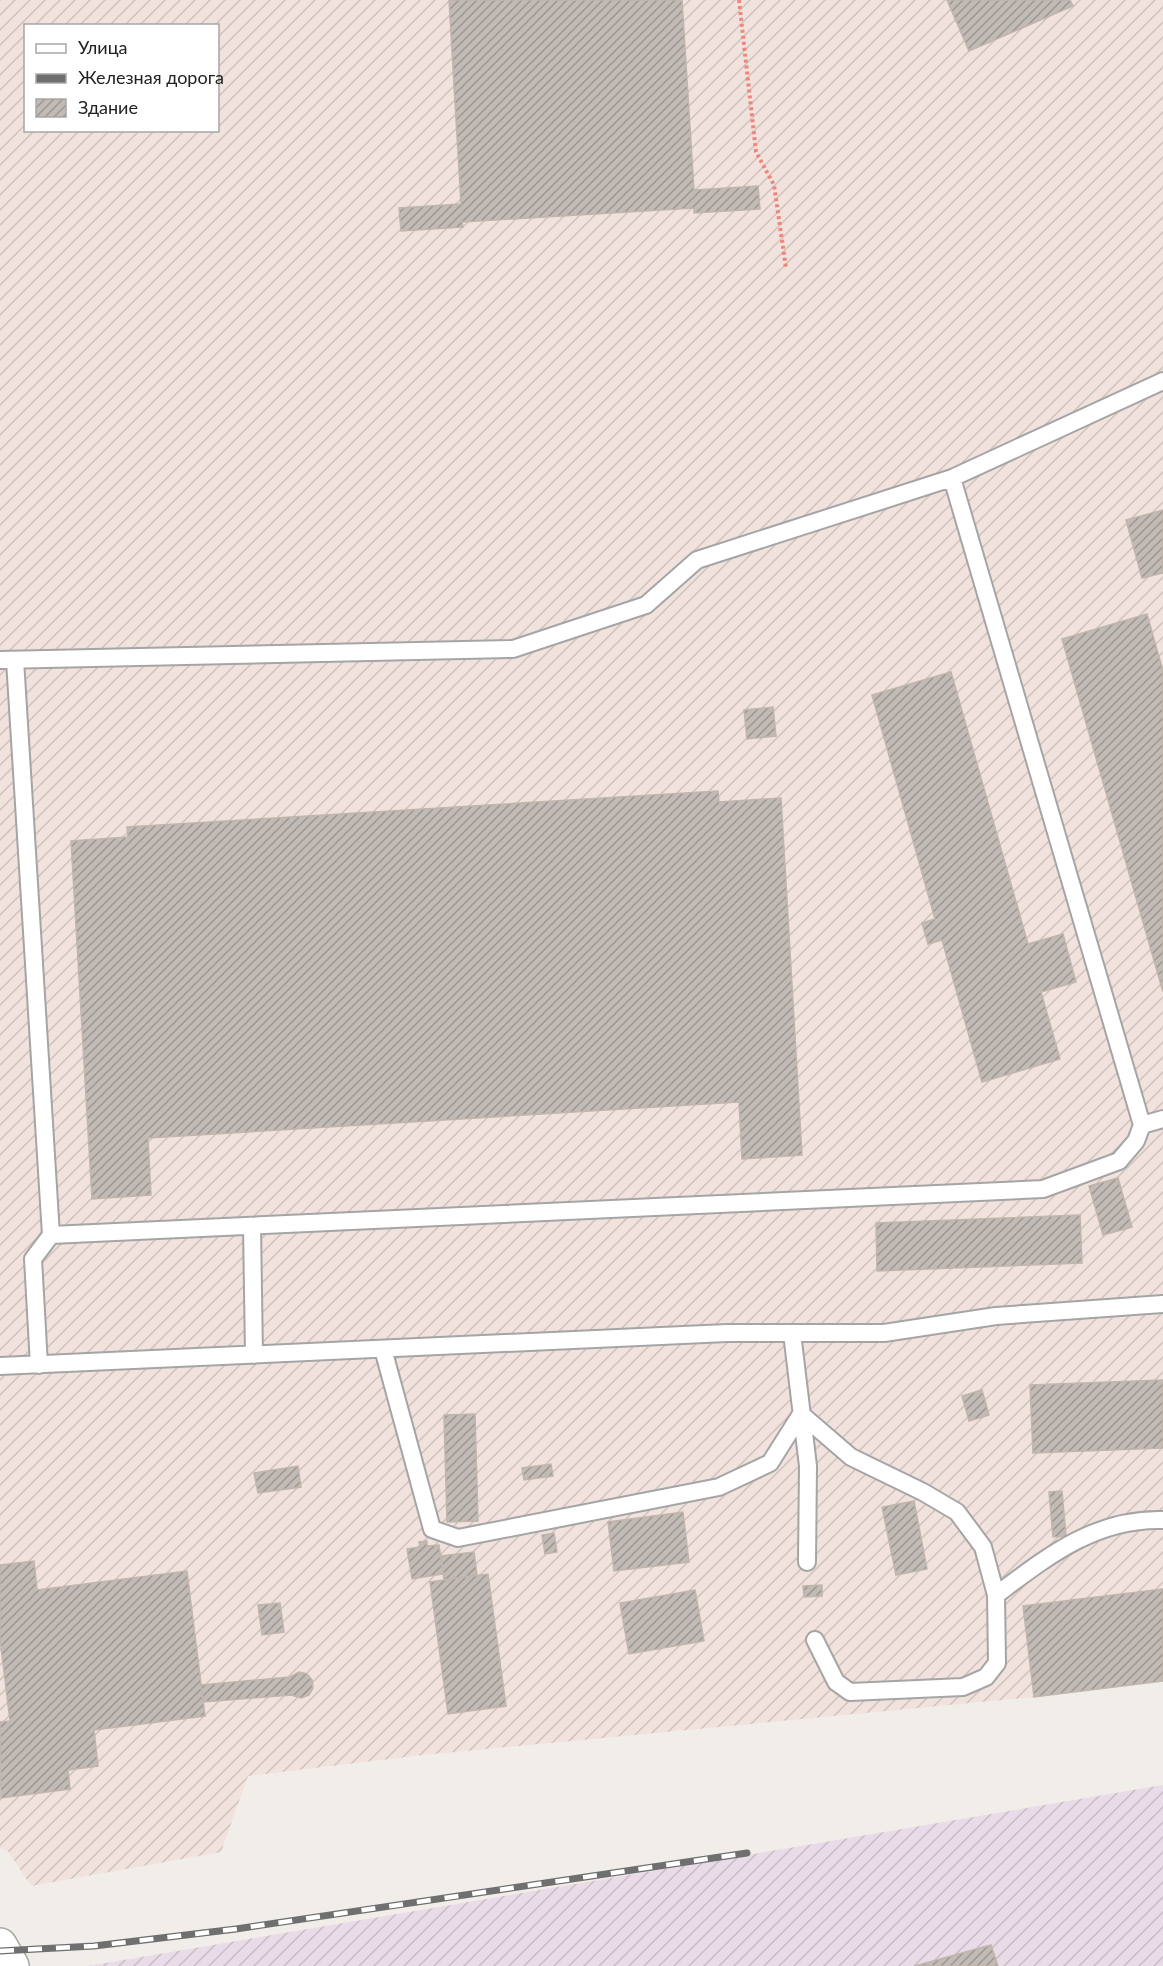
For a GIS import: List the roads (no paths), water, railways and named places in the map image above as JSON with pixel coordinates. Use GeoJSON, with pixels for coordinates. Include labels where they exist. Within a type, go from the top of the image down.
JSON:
{"type":"FeatureCollection","features":[{"type":"Feature","properties":{"kind":"street"},"geometry":{"type":"LineString","coordinates":[[0,1945],[12,1966]]}},
{"type":"Feature","properties":{"kind":"lane"},"geometry":{"type":"LineString","coordinates":[[39,1365],[33,1258],[51,1235],[8,660],[513,649],[646,605],[697,560],[952,478],[1163,381]]}},
{"type":"Feature","properties":{"kind":"lane"},"geometry":{"type":"LineString","coordinates":[[51,1235],[1043,1189],[1119,1161],[1136,1141],[1142,1125],[952,478]]}},
{"type":"Feature","properties":{"kind":"lane"},"geometry":{"type":"LineString","coordinates":[[1142,1125],[1163,1119]]}},
{"type":"Feature","properties":{"kind":"lane"},"geometry":{"type":"LineString","coordinates":[[252,1226],[254,1355]]}},
{"type":"Feature","properties":{"kind":"lane"},"geometry":{"type":"LineString","coordinates":[[0,1366],[727,1333],[884,1333],[996,1316],[1163,1304]]}},
{"type":"Feature","properties":{"kind":"lane"},"geometry":{"type":"LineString","coordinates":[[792,1333],[808,1466],[807,1562]]}},
{"type":"Feature","properties":{"kind":"lane"},"geometry":{"type":"LineString","coordinates":[[383,1349],[432,1530],[458,1538],[719,1487],[770,1462],[801,1414]]}},
{"type":"Feature","properties":{"kind":"lane"},"geometry":{"type":"LineString","coordinates":[[801,1414],[851,1457],[923,1492],[957,1512],[982,1546],[996,1595],[997,1663],[986,1677],[963,1687],[850,1692],[836,1682],[815,1640]]}},
{"type":"Feature","properties":{"kind":"lane"},"geometry":{"type":"LineString","coordinates":[[996,1595],[1060,1548],[1108,1527],[1144,1519],[1163,1520]]}},
{"type":"Feature","properties":{"kind":"railway"},"geometry":{"type":"LineString","coordinates":[[0,1951],[94,1946],[236,1929],[747,1853]]}}]}
